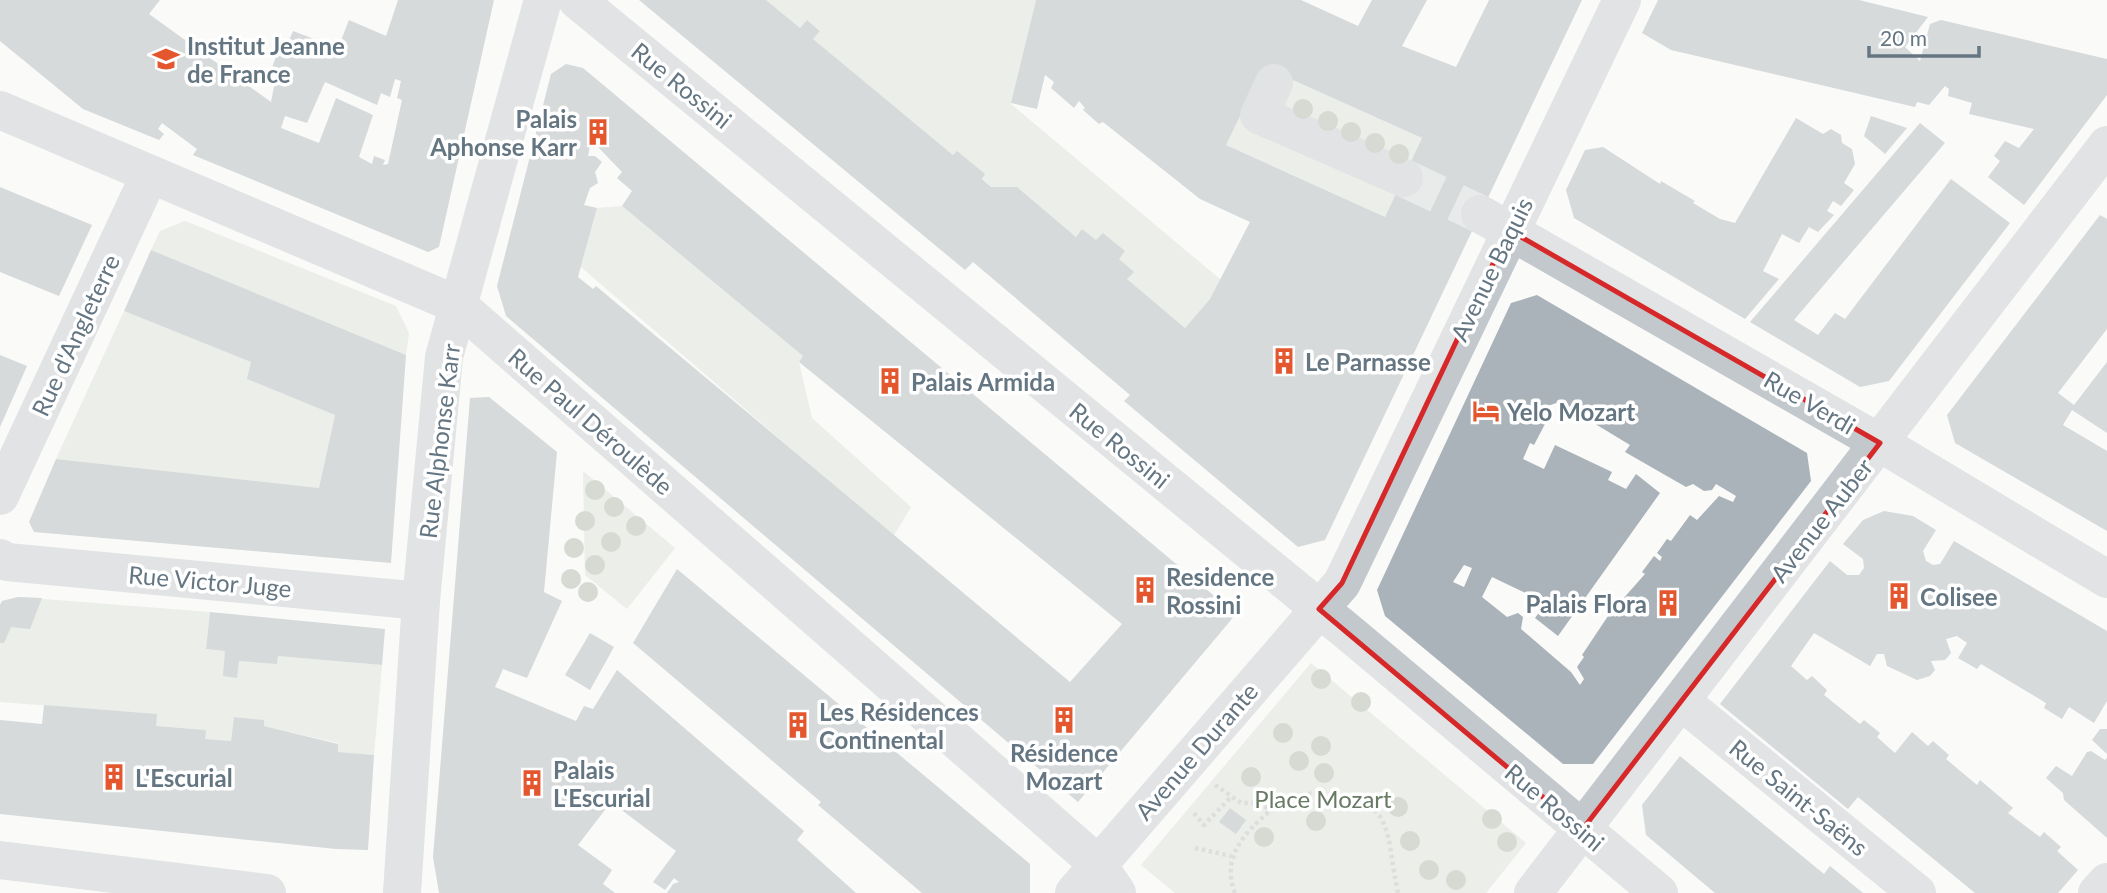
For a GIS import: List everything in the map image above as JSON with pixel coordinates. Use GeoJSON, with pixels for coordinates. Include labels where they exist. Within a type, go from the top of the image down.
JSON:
{"type":"FeatureCollection","features":[{"type":"Feature","properties":{"kind":"street","name":"Rue Alphonse Karr"},"geometry":{"type":"LineString","coordinates":[[402,893],[421,601],[444,357],[543,0]]}},
{"type":"Feature","properties":{"kind":"street","name":"Rue Rossini"},"geometry":{"type":"LineString","coordinates":[[577,0],[1319,609],[1659,893]]}},
{"type":"Feature","properties":{"kind":"street","name":"Avenue Baquis"},"geometry":{"type":"LineString","coordinates":[[1319,609],[1342,583],[1495,222],[1622,0]]}},
{"type":"Feature","properties":{"kind":"street"},"geometry":{"type":"LineString","coordinates":[[1274,83],[1259,115],[1404,178]]}},
{"type":"Feature","properties":{"kind":"street","name":"Rue Paul Déroulède"},"geometry":{"type":"LineString","coordinates":[[0,110],[458,305],[1096,884]]}},
{"type":"Feature","properties":{"kind":"street","name":"Avenue Auber"},"geometry":{"type":"LineString","coordinates":[[1533,893],[2107,145]]}},
{"type":"Feature","properties":{"kind":"street","name":"Rue d'Angleterre"},"geometry":{"type":"LineString","coordinates":[[0,496],[150,174]]}},
{"type":"Feature","properties":{"kind":"street","name":"Rue Verdi"},"geometry":{"type":"LineString","coordinates":[[1495,222],[1880,443],[2107,579]]}},
{"type":"Feature","properties":{"kind":"street","name":"Rue Victor Juge"},"geometry":{"type":"LineString","coordinates":[[0,558],[21,563],[421,601]]}},
{"type":"Feature","properties":{"kind":"street","name":"Avenue Durante"},"geometry":{"type":"LineString","coordinates":[[1096,884],[1319,609]]}},
{"type":"Feature","properties":{"kind":"street","name":"Rue Saint-Saëns"},"geometry":{"type":"LineString","coordinates":[[1681,701],[1917,893]]}},
{"type":"Feature","properties":{"kind":"street"},"geometry":{"type":"LineString","coordinates":[[0,860],[267,893]]}},
{"type":"Feature","properties":{"kind":"street"},"geometry":{"type":"LineString","coordinates":[[2097,893],[2107,882]]}},
{"type":"Feature","properties":{"kind":"path"},"geometry":{"type":"LineString","coordinates":[[1207,794],[1214,785],[1241,803],[1259,803],[1271,810]]}},
{"type":"Feature","properties":{"kind":"path"},"geometry":{"type":"LineString","coordinates":[[1235,893],[1231,881],[1231,856],[1250,828],[1271,810],[1298,793],[1342,794],[1371,804],[1383,821],[1398,893]]}},
{"type":"Feature","properties":{"kind":"path"},"geometry":{"type":"LineString","coordinates":[[1200,804],[1193,814],[1204,825],[1231,797]]}},
{"type":"Feature","properties":{"kind":"path"},"geometry":{"type":"LineString","coordinates":[[1195,848],[1231,856]]}},
{"type":"Feature","properties":{"kind":"highlighted area"},"geometry":{"type":"Polygon","coordinates":[[[1509,230],[1880,443],[1582,830],[1319,609],[1342,583],[1509,230]]]}},
{"type":"Feature","properties":{"kind":"green space"},"geometry":{"type":"Polygon","coordinates":[[[766,0],[1036,0],[1011,104],[1221,280],[1210,299],[1185,328],[1127,279],[1133,272],[1082,229],[1076,237],[1017,187],[991,187],[957,152],[953,155],[813,39],[820,30],[807,20],[800,28],[766,0]]]}},
{"type":"Feature","properties":{"kind":"green space"},"geometry":{"type":"Polygon","coordinates":[[[1264,67],[1422,138],[1385,217],[1226,145],[1264,67]]]}},
{"type":"Feature","properties":{"kind":"green space"},"geometry":{"type":"Polygon","coordinates":[[[622,206],[803,356],[799,362],[812,418],[911,507],[893,537],[581,267],[597,208],[622,206]]]}},
{"type":"Feature","properties":{"kind":"green space"},"geometry":{"type":"Polygon","coordinates":[[[185,221],[396,306],[409,333],[406,355],[151,250],[160,231],[185,221]]]}},
{"type":"Feature","properties":{"kind":"green space"},"geometry":{"type":"Polygon","coordinates":[[[124,311],[251,362],[248,379],[335,415],[319,488],[56,459],[124,311]]]}},
{"type":"Feature","properties":{"kind":"green space"},"geometry":{"type":"Polygon","coordinates":[[[583,471],[675,548],[627,609],[585,575],[583,471]]]}},
{"type":"Feature","properties":{"kind":"green space"},"geometry":{"type":"Polygon","coordinates":[[[18,597],[210,612],[206,649],[225,651],[239,661],[277,664],[278,656],[382,665],[374,755],[338,752],[338,743],[264,726],[263,720],[234,717],[231,741],[205,739],[205,730],[156,726],[156,714],[0,702],[0,605],[2,601],[18,597]]]}},
{"type":"Feature","properties":{"kind":"green space","name":"Place Mozart"},"geometry":{"type":"Polygon","coordinates":[[[1311,663],[1526,843],[1486,893],[1175,893],[1141,865],[1311,663]]]}},
{"type":"Feature","properties":{"kind":"building"},"geometry":{"type":"Polygon","coordinates":[[[0,0],[160,0],[149,14],[271,102],[275,81],[268,78],[282,41],[288,43],[293,31],[338,48],[349,20],[386,36],[398,0],[494,0],[439,247],[428,252],[193,155],[197,149],[162,123],[158,129],[164,134],[159,140],[83,109],[0,41],[0,0]],[[395,79],[390,97],[381,93],[377,105],[325,82],[307,123],[285,116],[281,128],[319,143],[336,98],[373,115],[359,157],[372,164],[374,156],[385,160],[383,165],[388,164],[402,100],[397,98],[401,81],[395,79]]]}},
{"type":"Feature","properties":{"kind":"building"},"geometry":{"type":"Polygon","coordinates":[[[639,0],[766,0],[800,28],[807,20],[820,31],[813,39],[953,155],[957,151],[985,174],[982,179],[991,187],[1017,187],[1076,237],[1082,229],[1096,240],[1103,233],[1125,251],[1119,259],[1134,272],[1127,279],[1185,328],[1210,299],[1250,222],[1200,199],[1103,122],[1099,124],[1083,110],[1085,108],[1079,101],[1074,108],[1051,88],[1054,82],[1045,75],[1037,109],[1011,103],[1036,0],[1301,0],[1358,26],[1372,0],[1427,0],[1402,46],[1456,67],[1489,0],[1582,0],[1325,540],[1298,547],[1124,401],[1130,395],[973,262],[965,270],[639,0]],[[1264,67],[1226,145],[1385,217],[1422,138],[1264,67]]]}},
{"type":"Feature","properties":{"kind":"building"},"geometry":{"type":"Polygon","coordinates":[[[1658,0],[1859,0],[1928,17],[1905,47],[1920,61],[1930,24],[1941,20],[2107,59],[2107,95],[2024,205],[1988,177],[2000,161],[1994,156],[2005,141],[2019,148],[2034,129],[1969,114],[1972,103],[1948,96],[1949,89],[1945,86],[1929,105],[1917,102],[1915,107],[1671,50],[1642,33],[1658,0]]]}},
{"type":"Feature","properties":{"kind":"building"},"geometry":{"type":"Polygon","coordinates":[[[566,64],[583,68],[1236,614],[1078,802],[506,316],[497,286],[551,74],[566,64]],[[596,145],[590,146],[588,156],[595,156],[602,162],[595,172],[598,183],[590,188],[584,205],[597,208],[578,277],[593,289],[596,286],[1070,682],[1122,624],[799,362],[803,356],[622,206],[632,191],[617,178],[622,172],[596,145]]]}},
{"type":"Feature","properties":{"kind":"building"},"geometry":{"type":"Polygon","coordinates":[[[1871,116],[1907,128],[1885,154],[1864,136],[1871,116]]]}},
{"type":"Feature","properties":{"kind":"building"},"geometry":{"type":"Polygon","coordinates":[[[1796,118],[1823,134],[1831,129],[1841,135],[1842,143],[1852,149],[1855,164],[1844,183],[1854,190],[1841,206],[1833,201],[1827,211],[1834,215],[1818,232],[1809,227],[1799,243],[1782,234],[1763,271],[1779,279],[1745,319],[1574,218],[1566,190],[1585,150],[1603,147],[1660,184],[1661,181],[1695,201],[1693,203],[1720,219],[1735,223],[1796,118]]]}},
{"type":"Feature","properties":{"kind":"building"},"geometry":{"type":"Polygon","coordinates":[[[1920,123],[1945,143],[1794,320],[1818,335],[1835,313],[1845,319],[1951,179],[2010,223],[1889,381],[1860,387],[1750,322],[1920,123]]]}},
{"type":"Feature","properties":{"kind":"building"},"geometry":{"type":"Polygon","coordinates":[[[0,187],[92,225],[59,296],[0,272],[0,187]]]}},
{"type":"Feature","properties":{"kind":"building"},"geometry":{"type":"Polygon","coordinates":[[[2100,215],[2107,219],[2107,329],[2058,393],[2074,405],[2107,362],[2107,433],[2072,410],[2063,425],[2107,451],[2107,531],[1955,443],[1947,415],[2100,215]]]}},
{"type":"Feature","properties":{"kind":"building"},"geometry":{"type":"Polygon","coordinates":[[[151,250],[406,355],[391,563],[34,532],[29,522],[56,459],[319,488],[335,415],[247,379],[251,362],[124,311],[151,250]]]}},
{"type":"Feature","properties":{"kind":"building"},"geometry":{"type":"Polygon","coordinates":[[[1537,295],[1807,453],[1811,481],[1593,764],[1563,764],[1385,616],[1377,590],[1511,303],[1537,295]],[[1559,402],[1545,407],[1539,421],[1545,424],[1534,445],[1530,443],[1523,459],[1544,469],[1555,445],[1612,472],[1608,480],[1626,489],[1636,474],[1660,493],[1558,636],[1535,618],[1546,603],[1492,577],[1482,597],[1507,617],[1518,613],[1523,617],[1521,629],[1571,672],[1580,685],[1584,679],[1577,667],[1584,657],[1582,655],[1610,613],[1615,617],[1619,612],[1614,609],[1645,574],[1642,572],[1654,556],[1660,561],[1662,557],[1657,553],[1667,539],[1671,541],[1690,515],[1697,520],[1719,496],[1733,502],[1736,496],[1716,484],[1712,490],[1704,491],[1693,484],[1686,487],[1625,452],[1630,445],[1559,402]],[[1464,565],[1453,582],[1464,587],[1472,568],[1464,565]]]}},
{"type":"Feature","properties":{"kind":"building"},"geometry":{"type":"Polygon","coordinates":[[[0,355],[27,366],[0,427],[0,355]]]}},
{"type":"Feature","properties":{"kind":"building"},"geometry":{"type":"Polygon","coordinates":[[[489,397],[557,452],[544,592],[562,601],[527,678],[503,669],[495,687],[576,721],[584,706],[593,709],[617,670],[804,831],[797,840],[856,893],[667,893],[673,884],[679,882],[674,878],[665,890],[653,882],[676,851],[611,802],[578,845],[612,870],[603,884],[615,893],[439,893],[433,857],[470,398],[489,397]]]}},
{"type":"Feature","properties":{"kind":"building"},"geometry":{"type":"Polygon","coordinates":[[[1884,511],[1913,516],[1936,530],[1923,551],[1926,561],[1933,565],[1940,564],[1954,541],[2107,631],[2107,701],[2094,723],[2069,707],[2062,719],[2044,708],[2046,703],[1981,664],[1977,669],[1958,658],[1967,643],[1957,636],[1946,639],[1951,653],[1945,660],[1931,661],[1935,670],[1930,676],[1917,680],[1887,666],[1884,654],[1877,654],[1870,666],[1814,633],[1791,666],[1807,680],[1812,676],[1827,690],[1824,695],[1860,724],[1864,720],[1880,733],[1877,737],[1895,753],[1912,732],[1928,746],[1933,741],[1949,755],[1946,759],[1977,785],[1980,780],[2013,808],[2008,813],[2040,837],[2044,832],[2061,847],[2057,851],[2078,870],[2058,893],[1975,893],[1858,797],[1848,809],[1720,704],[1830,561],[1847,575],[1859,575],[1864,568],[1863,559],[1843,544],[1863,520],[1884,511]]]}},
{"type":"Feature","properties":{"kind":"building","name":"Les Résidences Continental"},"geometry":{"type":"Polygon","coordinates":[[[677,569],[1030,864],[1030,893],[922,893],[818,805],[821,802],[633,643],[677,569]]]}},
{"type":"Feature","properties":{"kind":"building"},"geometry":{"type":"Polygon","coordinates":[[[18,597],[42,598],[30,629],[11,627],[4,643],[0,643],[0,605],[2,601],[18,597]]]}},
{"type":"Feature","properties":{"kind":"building"},"geometry":{"type":"Polygon","coordinates":[[[210,612],[385,629],[382,665],[278,656],[277,664],[239,661],[237,678],[223,676],[225,651],[206,649],[210,612]]]}},
{"type":"Feature","properties":{"kind":"building"},"geometry":{"type":"Polygon","coordinates":[[[590,633],[614,647],[590,690],[565,675],[590,633]]]}},
{"type":"Feature","properties":{"kind":"building"},"geometry":{"type":"Polygon","coordinates":[[[44,705],[157,714],[156,726],[206,730],[205,739],[231,741],[234,717],[264,720],[264,726],[338,744],[338,752],[374,755],[368,850],[336,849],[0,814],[0,720],[42,724],[44,705]]]}},
{"type":"Feature","properties":{"kind":"building"},"geometry":{"type":"Polygon","coordinates":[[[2100,729],[2107,729],[2107,754],[2092,740],[2100,729]]]}},
{"type":"Feature","properties":{"kind":"building"},"geometry":{"type":"Polygon","coordinates":[[[2091,751],[2105,760],[2107,758],[2107,838],[2064,800],[2063,793],[2046,778],[2056,766],[2072,776],[2087,752],[2091,751]]]}},
{"type":"Feature","properties":{"kind":"building"},"geometry":{"type":"Polygon","coordinates":[[[1680,756],[1824,874],[1830,866],[1863,893],[1715,893],[1646,835],[1642,805],[1680,756]]]}},
{"type":"Feature","properties":{"kind":"building"},"geometry":{"type":"Polygon","coordinates":[[[1230,808],[1246,820],[1236,834],[1219,822],[1230,808]]]}},
{"type":"Feature","properties":{"kind":"tunnel"},"geometry":{"type":"LineString","coordinates":[[1404,178],[1480,214]]}},
{"type":"Feature","properties":{"kind":"place","name":"Institut Jeanne de France"},"geometry":{"type":"Point","coordinates":[166,59]}},
{"type":"Feature","properties":{"kind":"place","name":"Palais Aphonse Karr"},"geometry":{"type":"Point","coordinates":[598,132]}},
{"type":"Feature","properties":{"kind":"place","name":"Le Parnasse"},"geometry":{"type":"Point","coordinates":[1284,361]}},
{"type":"Feature","properties":{"kind":"place","name":"Palais Armida"},"geometry":{"type":"Point","coordinates":[890,381]}},
{"type":"Feature","properties":{"kind":"place","name":"Yelo Mozart"},"geometry":{"type":"Point","coordinates":[1486,411]}},
{"type":"Feature","properties":{"kind":"place","name":"Residence Rossini"},"geometry":{"type":"Point","coordinates":[1145,590]}},
{"type":"Feature","properties":{"kind":"place","name":"Colisee"},"geometry":{"type":"Point","coordinates":[1899,596]}},
{"type":"Feature","properties":{"kind":"place","name":"Palais Flora"},"geometry":{"type":"Point","coordinates":[1668,603]}},
{"type":"Feature","properties":{"kind":"place","name":"Résidence Mozart"},"geometry":{"type":"Point","coordinates":[1064,720]}},
{"type":"Feature","properties":{"kind":"place","name":"Les Résidences Continental"},"geometry":{"type":"Point","coordinates":[798,725]}},
{"type":"Feature","properties":{"kind":"place","name":"L'Escurial"},"geometry":{"type":"Point","coordinates":[114,777]}},
{"type":"Feature","properties":{"kind":"place","name":"Palais L'Escurial"},"geometry":{"type":"Point","coordinates":[532,783]}}]}
